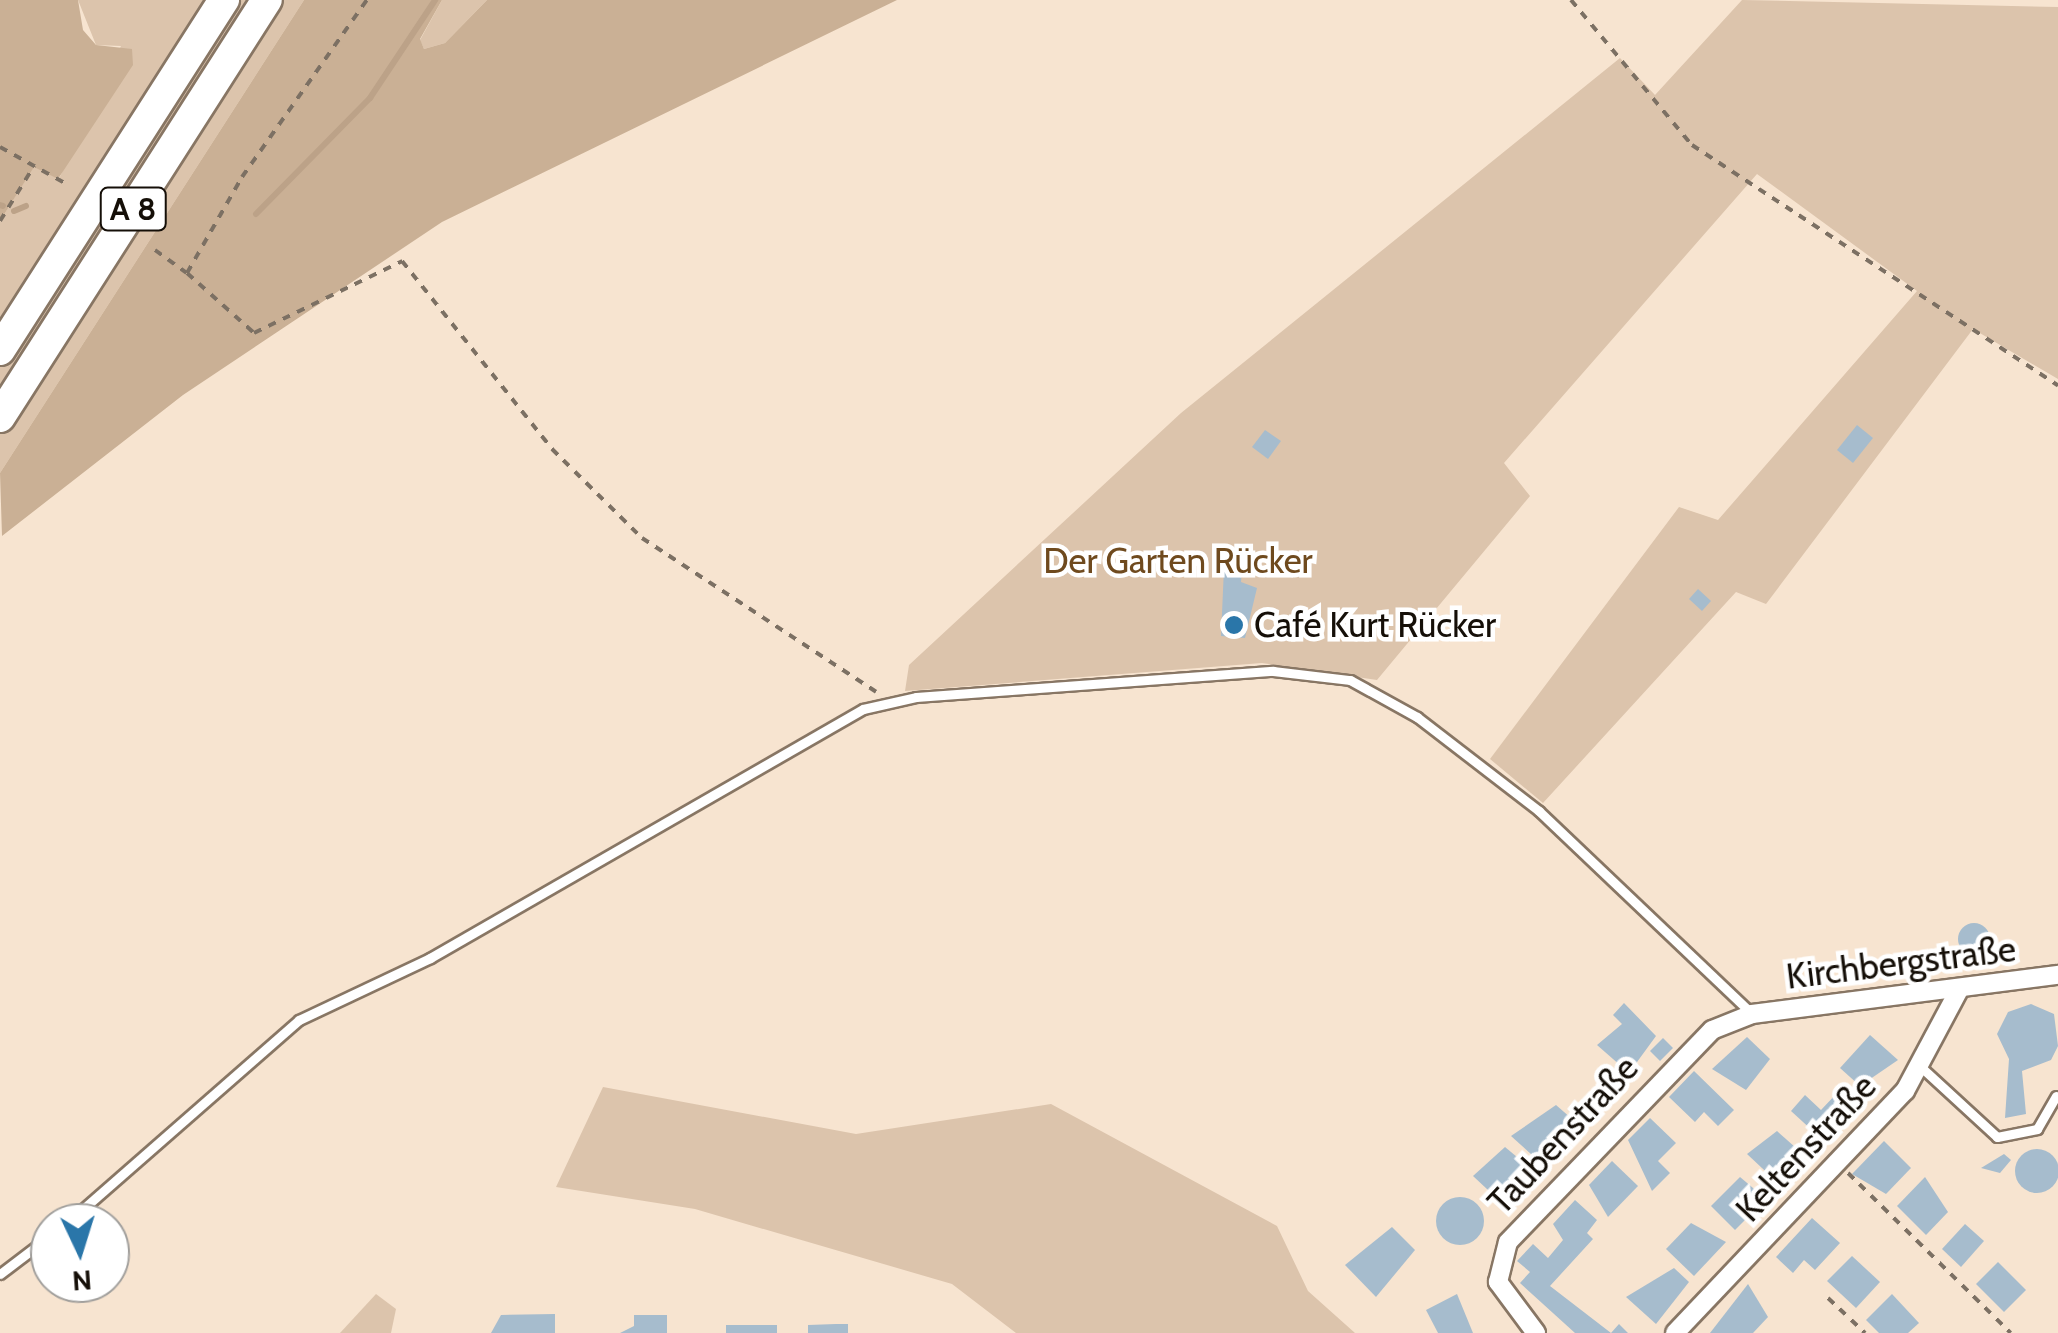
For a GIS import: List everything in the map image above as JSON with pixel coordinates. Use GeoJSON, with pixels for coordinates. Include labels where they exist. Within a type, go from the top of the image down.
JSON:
{"type":"FeatureCollection","features":[{"type":"Feature","properties":{"kind":"highway","name":"A 8"},"geometry":{"type":"LineString","coordinates":[[0,350],[224,0]]}},
{"type":"Feature","properties":{"kind":"highway","name":"A 8"},"geometry":{"type":"LineString","coordinates":[[0,417],[267,0]]}},
{"type":"Feature","properties":{"kind":"street","name":"Kirchbergstraße"},"geometry":{"type":"LineString","coordinates":[[1752,1014],[2058,975]]}},
{"type":"Feature","properties":{"kind":"street","name":"Keltenstraße"},"geometry":{"type":"LineString","coordinates":[[1675,1333],[1922,1068],[1959,990]]}},
{"type":"Feature","properties":{"kind":"street","name":"Taubenstraße"},"geometry":{"type":"LineString","coordinates":[[1536,1333],[1498,1282],[1508,1242],[1694,1043],[1752,1014]]}},
{"type":"Feature","properties":{"kind":"lane"},"geometry":{"type":"LineString","coordinates":[[90,1203],[299,1020],[430,958],[888,700],[1272,671],[1350,680],[1417,717],[1539,811],[1752,1014]]}},
{"type":"Feature","properties":{"kind":"lane"},"geometry":{"type":"LineString","coordinates":[[1922,1068],[1998,1136],[2037,1129],[2056,1096]]}},
{"type":"Feature","properties":{"kind":"lane"},"geometry":{"type":"LineString","coordinates":[[0,1274],[30,1251]]}},
{"type":"Feature","properties":{"kind":"path"},"geometry":{"type":"LineString","coordinates":[[187,274],[242,177],[367,0]]}},
{"type":"Feature","properties":{"kind":"path"},"geometry":{"type":"LineString","coordinates":[[1571,0],[1692,144],[2058,385]]}},
{"type":"Feature","properties":{"kind":"path"},"geometry":{"type":"LineString","coordinates":[[0,147],[65,183]]}},
{"type":"Feature","properties":{"kind":"path"},"geometry":{"type":"LineString","coordinates":[[0,221],[34,166]]}},
{"type":"Feature","properties":{"kind":"path"},"geometry":{"type":"LineString","coordinates":[[155,250],[254,333],[402,261],[540,436],[630,526],[888,700]]}},
{"type":"Feature","properties":{"kind":"path"},"geometry":{"type":"LineString","coordinates":[[1837,1163],[2011,1333]]}},
{"type":"Feature","properties":{"kind":"path"},"geometry":{"type":"LineString","coordinates":[[1828,1298],[1865,1333]]}},
{"type":"Feature","properties":{"kind":"green space"},"geometry":{"type":"Polygon","coordinates":[[[78,0],[304,0],[0,473],[0,221],[34,166],[59,179],[121,46],[96,45],[78,0]]]}},
{"type":"Feature","properties":{"kind":"green space"},"geometry":{"type":"Polygon","coordinates":[[[442,0],[487,0],[445,43],[424,49],[420,40],[442,0]]]}},
{"type":"Feature","properties":{"kind":"green space","name":"Der Garten Rücker"},"geometry":{"type":"Polygon","coordinates":[[[1742,0],[2058,7],[2058,379],[1973,329],[1766,604],[1736,592],[1543,803],[1490,759],[1679,507],[1718,520],[1917,291],[1757,174],[1504,463],[1530,496],[1377,680],[1262,663],[905,691],[909,665],[1181,413],[1620,58],[1655,95],[1742,0]]]}},
{"type":"Feature","properties":{"kind":"green space"},"geometry":{"type":"Polygon","coordinates":[[[603,1087],[856,1134],[1051,1104],[1277,1226],[1308,1291],[1355,1333],[1016,1333],[952,1284],[695,1209],[556,1187],[603,1087]]]}},
{"type":"Feature","properties":{"kind":"green space"},"geometry":{"type":"Polygon","coordinates":[[[376,1294],[396,1309],[391,1333],[340,1333],[376,1294]]]}},
{"type":"Feature","properties":{"kind":"shaded area"},"geometry":{"type":"Polygon","coordinates":[[[0,0],[78,0],[83,30],[96,45],[132,49],[133,65],[58,179],[34,167],[0,221],[0,0]]]}},
{"type":"Feature","properties":{"kind":"shaded area"},"geometry":{"type":"Polygon","coordinates":[[[304,0],[442,0],[420,39],[424,49],[445,43],[487,0],[897,0],[442,222],[183,395],[2,536],[0,473],[304,0]]]}},
{"type":"Feature","properties":{"kind":"building"},"geometry":{"type":"Polygon","coordinates":[[[1857,425],[1873,438],[1853,463],[1837,450],[1857,425]]]}},
{"type":"Feature","properties":{"kind":"building"},"geometry":{"type":"Polygon","coordinates":[[[1265,430],[1281,441],[1268,459],[1252,447],[1265,430]]]}},
{"type":"Feature","properties":{"kind":"building"},"geometry":{"type":"Polygon","coordinates":[[[1224,568],[1242,569],[1241,582],[1257,588],[1245,638],[1221,636],[1224,568]]]}},
{"type":"Feature","properties":{"kind":"building"},"geometry":{"type":"Polygon","coordinates":[[[1698,589],[1711,601],[1702,611],[1689,599],[1698,589]]]}},
{"type":"Feature","properties":{"kind":"building"},"geometry":{"type":"Polygon","coordinates":[[[1974,923],[1985,928],[1990,939],[1985,950],[1974,955],[1963,950],[1958,939],[1963,928],[1974,923]]]}},
{"type":"Feature","properties":{"kind":"building"},"geometry":{"type":"Polygon","coordinates":[[[1624,1003],[1656,1036],[1629,1073],[1597,1045],[1622,1024],[1613,1015],[1624,1003]]]}},
{"type":"Feature","properties":{"kind":"building"},"geometry":{"type":"Polygon","coordinates":[[[2031,1004],[2054,1014],[2058,1046],[2051,1060],[2022,1071],[2026,1114],[2005,1118],[2009,1059],[1997,1034],[2008,1012],[2031,1004]]]}},
{"type":"Feature","properties":{"kind":"building"},"geometry":{"type":"Polygon","coordinates":[[[1870,1035],[1898,1060],[1860,1086],[1840,1068],[1870,1035]]]}},
{"type":"Feature","properties":{"kind":"building"},"geometry":{"type":"Polygon","coordinates":[[[1747,1037],[1770,1059],[1746,1090],[1712,1069],[1747,1037]]]}},
{"type":"Feature","properties":{"kind":"building"},"geometry":{"type":"Polygon","coordinates":[[[1663,1038],[1673,1048],[1660,1061],[1650,1051],[1663,1038]]]}},
{"type":"Feature","properties":{"kind":"building"},"geometry":{"type":"Polygon","coordinates":[[[1694,1071],[1734,1110],[1718,1126],[1704,1112],[1695,1122],[1669,1097],[1694,1071]]]}},
{"type":"Feature","properties":{"kind":"building"},"geometry":{"type":"Polygon","coordinates":[[[1838,1092],[1857,1108],[1826,1143],[1791,1111],[1805,1095],[1821,1110],[1838,1092]]]}},
{"type":"Feature","properties":{"kind":"building"},"geometry":{"type":"Polygon","coordinates":[[[1556,1105],[1579,1125],[1543,1165],[1511,1136],[1556,1105]]]}},
{"type":"Feature","properties":{"kind":"building"},"geometry":{"type":"Polygon","coordinates":[[[1650,1118],[1676,1143],[1658,1161],[1670,1173],[1652,1191],[1628,1140],[1650,1118]]]}},
{"type":"Feature","properties":{"kind":"building"},"geometry":{"type":"Polygon","coordinates":[[[1777,1131],[1804,1155],[1778,1183],[1747,1154],[1777,1131]]]}},
{"type":"Feature","properties":{"kind":"building"},"geometry":{"type":"Polygon","coordinates":[[[1884,1141],[1911,1168],[1886,1194],[1852,1174],[1884,1141]]]}},
{"type":"Feature","properties":{"kind":"building"},"geometry":{"type":"Polygon","coordinates":[[[1505,1147],[1535,1172],[1503,1204],[1473,1176],[1505,1147]]]}},
{"type":"Feature","properties":{"kind":"building"},"geometry":{"type":"Polygon","coordinates":[[[2037,1149],[2053,1155],[2059,1171],[2053,1187],[2037,1193],[2021,1187],[2015,1171],[2021,1155],[2037,1149]]]}},
{"type":"Feature","properties":{"kind":"building"},"geometry":{"type":"Polygon","coordinates":[[[2004,1154],[2011,1160],[2000,1173],[1981,1168],[2004,1154]]]}},
{"type":"Feature","properties":{"kind":"building"},"geometry":{"type":"Polygon","coordinates":[[[1612,1161],[1638,1186],[1608,1217],[1589,1185],[1612,1161]]]}},
{"type":"Feature","properties":{"kind":"building"},"geometry":{"type":"Polygon","coordinates":[[[1740,1177],[1766,1199],[1735,1230],[1711,1206],[1740,1177]]]}},
{"type":"Feature","properties":{"kind":"building"},"geometry":{"type":"Polygon","coordinates":[[[1925,1177],[1948,1212],[1926,1235],[1897,1206],[1925,1177]]]}},
{"type":"Feature","properties":{"kind":"building"},"geometry":{"type":"Polygon","coordinates":[[[1460,1197],[1477,1204],[1484,1221],[1477,1238],[1460,1245],[1443,1238],[1436,1221],[1443,1204],[1460,1197]]]}},
{"type":"Feature","properties":{"kind":"building"},"geometry":{"type":"Polygon","coordinates":[[[1575,1200],[1597,1220],[1587,1233],[1593,1239],[1550,1286],[1611,1333],[1575,1333],[1520,1283],[1530,1272],[1517,1261],[1533,1244],[1548,1258],[1563,1240],[1553,1224],[1575,1200]]]}},
{"type":"Feature","properties":{"kind":"building"},"geometry":{"type":"Polygon","coordinates":[[[1812,1218],[1840,1243],[1815,1270],[1804,1260],[1793,1273],[1776,1257],[1812,1218]]]}},
{"type":"Feature","properties":{"kind":"building"},"geometry":{"type":"Polygon","coordinates":[[[1691,1223],[1726,1242],[1694,1276],[1666,1249],[1691,1223]]]}},
{"type":"Feature","properties":{"kind":"building"},"geometry":{"type":"Polygon","coordinates":[[[1965,1224],[1984,1241],[1961,1267],[1942,1249],[1965,1224]]]}},
{"type":"Feature","properties":{"kind":"building"},"geometry":{"type":"Polygon","coordinates":[[[1392,1227],[1415,1250],[1376,1297],[1345,1265],[1392,1227]]]}},
{"type":"Feature","properties":{"kind":"building"},"geometry":{"type":"Polygon","coordinates":[[[1852,1256],[1880,1282],[1856,1308],[1827,1281],[1852,1256]]]}},
{"type":"Feature","properties":{"kind":"building"},"geometry":{"type":"Polygon","coordinates":[[[1998,1262],[2026,1290],[2004,1312],[1976,1284],[1998,1262]]]}},
{"type":"Feature","properties":{"kind":"building"},"geometry":{"type":"Polygon","coordinates":[[[1674,1268],[1689,1282],[1656,1324],[1626,1297],[1674,1268]]]}},
{"type":"Feature","properties":{"kind":"building"},"geometry":{"type":"Polygon","coordinates":[[[1748,1284],[1768,1317],[1753,1333],[1710,1333],[1748,1284]]]}},
{"type":"Feature","properties":{"kind":"building"},"geometry":{"type":"Polygon","coordinates":[[[1457,1294],[1473,1333],[1438,1333],[1426,1310],[1457,1294]]]}},
{"type":"Feature","properties":{"kind":"building"},"geometry":{"type":"Polygon","coordinates":[[[1892,1294],[1919,1323],[1908,1333],[1879,1333],[1866,1320],[1892,1294]]]}},
{"type":"Feature","properties":{"kind":"building"},"geometry":{"type":"Polygon","coordinates":[[[555,1314],[555,1333],[491,1333],[501,1315],[555,1314]]]}},
{"type":"Feature","properties":{"kind":"building"},"geometry":{"type":"Polygon","coordinates":[[[634,1315],[667,1315],[667,1333],[620,1333],[634,1326],[634,1315]]]}},
{"type":"Feature","properties":{"kind":"building"},"geometry":{"type":"Polygon","coordinates":[[[848,1324],[848,1333],[808,1333],[808,1325],[848,1324]]]}},
{"type":"Feature","properties":{"kind":"building"},"geometry":{"type":"Polygon","coordinates":[[[1619,1324],[1628,1333],[1611,1333],[1619,1324]]]}},
{"type":"Feature","properties":{"kind":"building"},"geometry":{"type":"Polygon","coordinates":[[[726,1325],[777,1325],[777,1333],[726,1333],[726,1325]]]}},
{"type":"Feature","properties":{"kind":"waterway"},"geometry":{"type":"LineString","coordinates":[[256,214],[370,98],[435,0]]}},
{"type":"Feature","properties":{"kind":"waterway"},"geometry":{"type":"LineString","coordinates":[[14,211],[26,206]]}},
{"type":"Feature","properties":{"kind":"place","name":"Café Kurt Rücker"},"geometry":{"type":"Point","coordinates":[1234,625]}}]}
